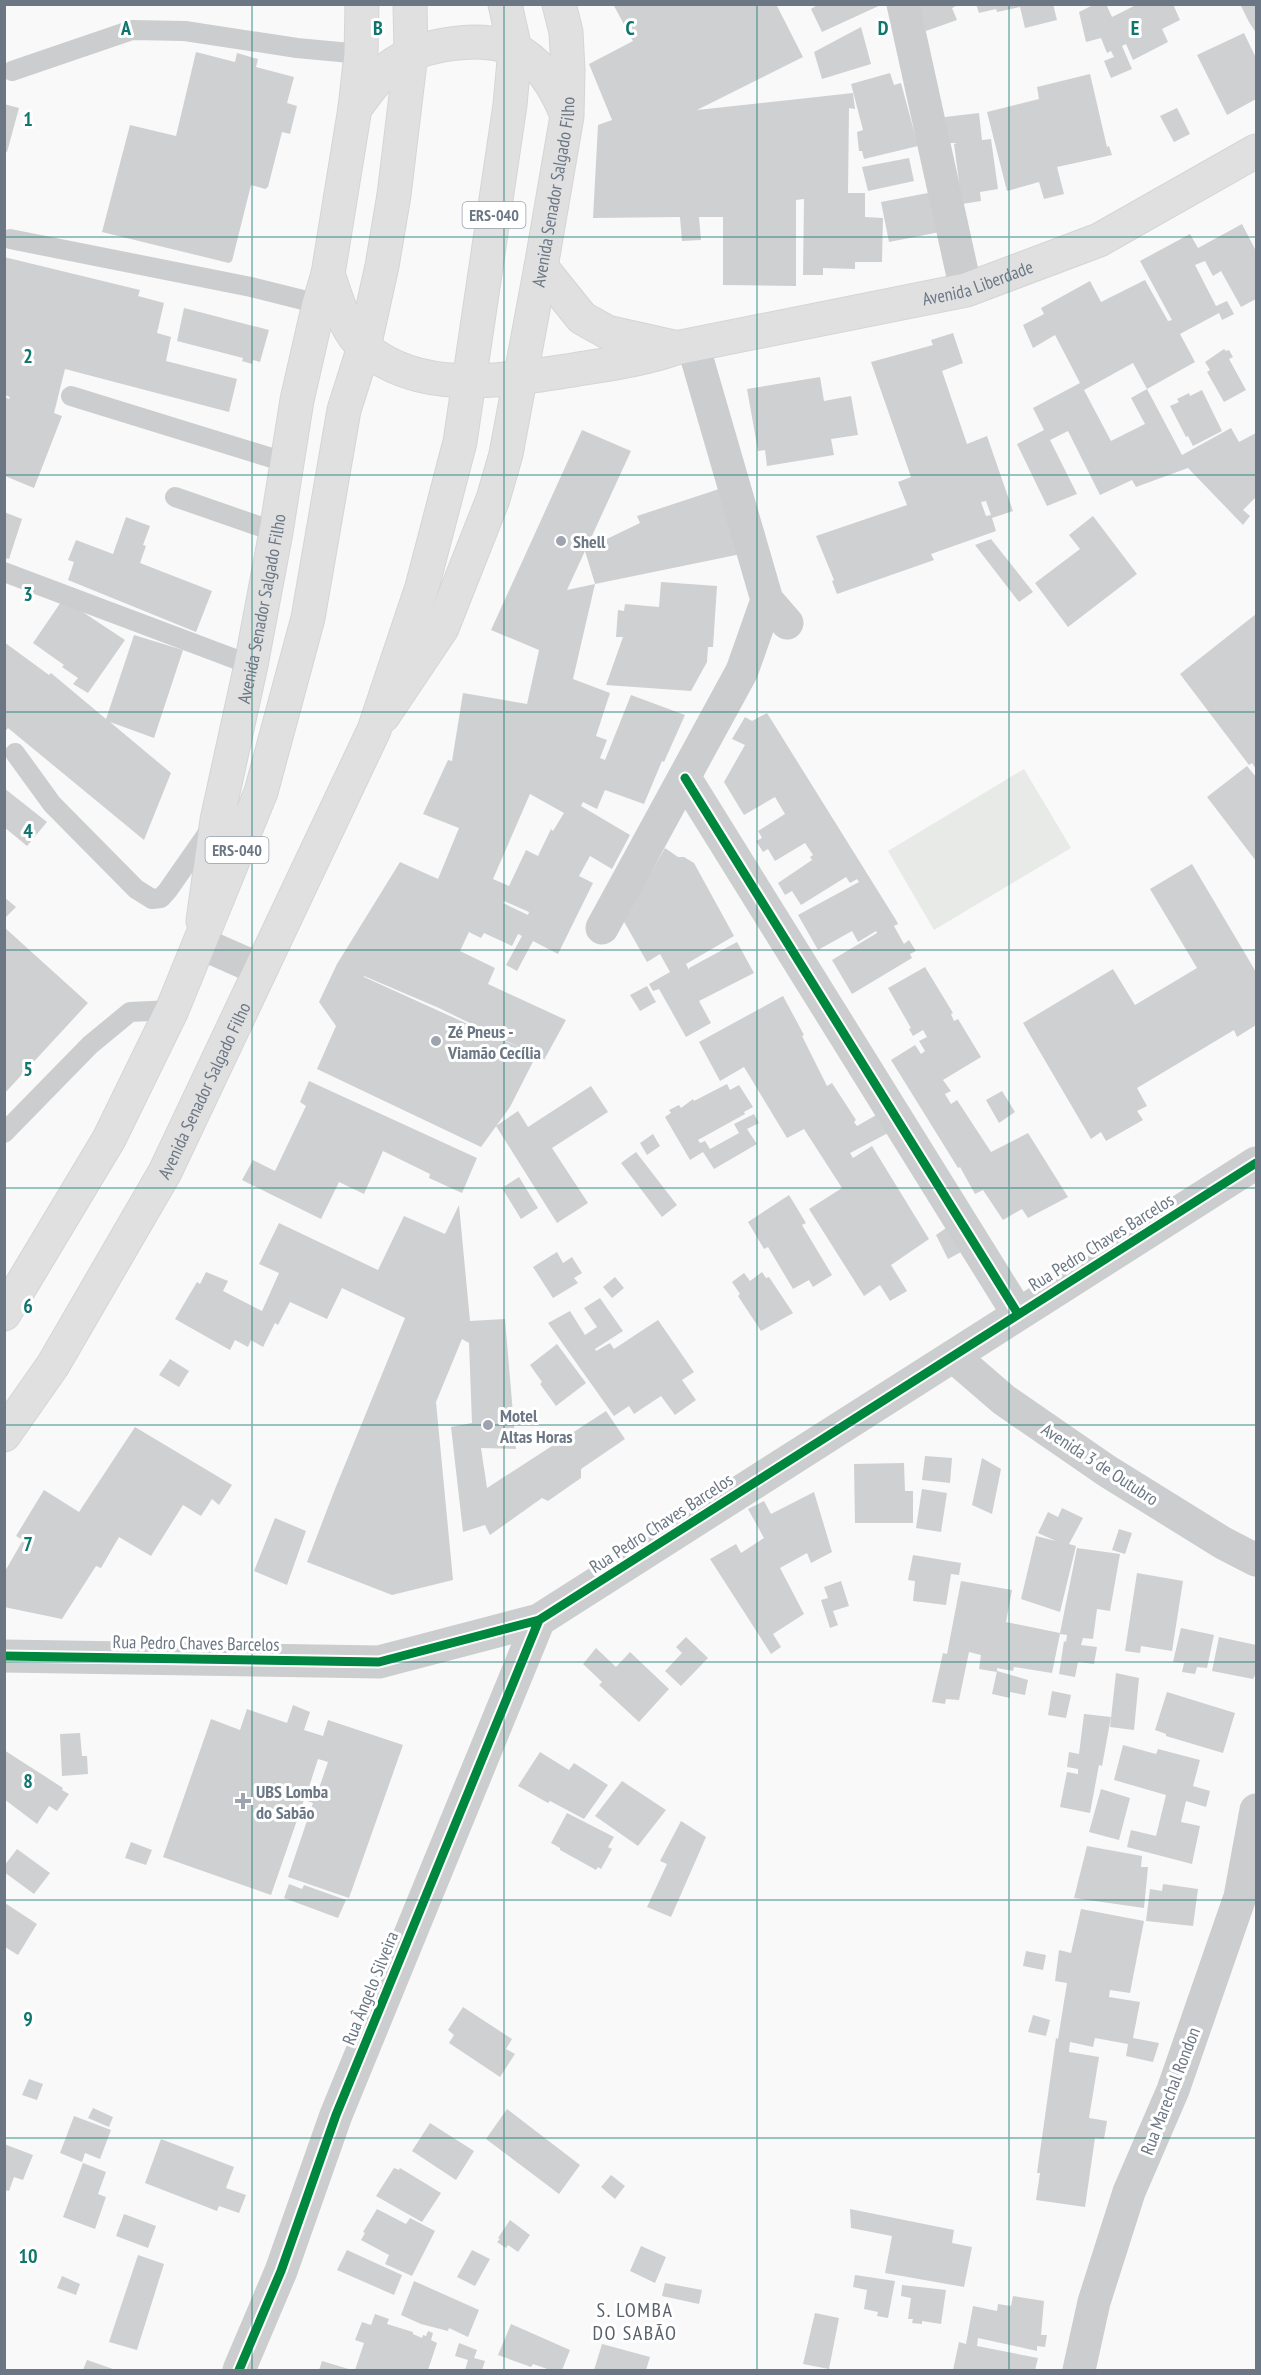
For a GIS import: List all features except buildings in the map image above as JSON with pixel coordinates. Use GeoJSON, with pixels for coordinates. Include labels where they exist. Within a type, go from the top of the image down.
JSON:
{"type":"FeatureCollection","features":[{"type":"Feature","properties":{"kind":"main road","name":"Avenida Senador Salgado Filho"},"geometry":{"type":"LineString","coordinates":[[200,943],[217,820],[251,664],[276,532],[297,400],[324,289],[355,108],[361,54],[362,4]]}},
{"type":"Feature","properties":{"kind":"main road","name":"Avenida Senador Salgado Filho"},"geometry":{"type":"LineString","coordinates":[[4,1314],[109,1139],[172,1010],[264,781],[308,618],[344,410],[364,347],[382,266],[394,195],[411,54],[410,4]]}},
{"type":"Feature","properties":{"kind":"main road","name":"Avenida Senador Salgado Filho"},"geometry":{"type":"LineString","coordinates":[[4,1435],[53,1365],[165,1172],[374,730],[422,587],[460,442],[471,381],[510,105],[515,49],[505,4]]}},
{"type":"Feature","properties":{"kind":"main road","name":"Avenida Senador Salgado Filho"},"geometry":{"type":"LineString","coordinates":[[374,730],[442,628],[493,499],[506,454],[567,116],[566,32],[559,4]]}},
{"type":"Feature","properties":{"kind":"main road"},"geometry":{"type":"LineString","coordinates":[[355,108],[391,66],[411,54],[442,45],[468,42],[515,49],[531,60],[543,72],[559,95],[567,116]]}},
{"type":"Feature","properties":{"kind":"main road","name":"Avenida Liberdade"},"geometry":{"type":"LineString","coordinates":[[519,379],[645,358],[684,346],[966,290],[1099,240],[1257,151]]}},
{"type":"Feature","properties":{"kind":"main road","name":"Avenida Liberdade"},"geometry":{"type":"LineString","coordinates":[[541,267],[582,318],[607,332],[684,346]]}},
{"type":"Feature","properties":{"kind":"main road","name":"Avenida Senador Salgado Filho"},"geometry":{"type":"LineString","coordinates":[[324,289],[348,327],[364,347],[399,369],[423,376],[471,381],[519,379]]}},
{"type":"Feature","properties":{"kind":"street"},"geometry":{"type":"LineString","coordinates":[[903,4],[966,290]]}},
{"type":"Feature","properties":{"kind":"street"},"geometry":{"type":"LineString","coordinates":[[602,928],[742,671],[777,612],[684,346]]}},
{"type":"Feature","properties":{"kind":"street"},"geometry":{"type":"LineString","coordinates":[[685,778],[1018,1314]]}},
{"type":"Feature","properties":{"kind":"street"},"geometry":{"type":"LineString","coordinates":[[200,943],[261,970]]}},
{"type":"Feature","properties":{"kind":"street","name":"Rua Pedro Chaves Barcelos"},"geometry":{"type":"LineString","coordinates":[[4,1656],[379,1662],[539,1620],[1257,1163]]}},
{"type":"Feature","properties":{"kind":"street","name":"Avenida 3 de Outubro"},"geometry":{"type":"LineString","coordinates":[[953,1356],[1004,1400],[1107,1471],[1223,1544],[1257,1560]]}},
{"type":"Feature","properties":{"kind":"street","name":"Rua Ângelo Silveira"},"geometry":{"type":"LineString","coordinates":[[239,2370],[281,2271],[336,2115],[539,1620]]}},
{"type":"Feature","properties":{"kind":"street","name":"Rua Marechal Rondon"},"geometry":{"type":"LineString","coordinates":[[1079,2370],[1094,2302],[1129,2192],[1173,2090],[1240,1897],[1257,1810]]}},
{"type":"Feature","properties":{"kind":"lane"},"geometry":{"type":"LineString","coordinates":[[12,71],[132,30],[185,31],[297,48],[361,54]]}},
{"type":"Feature","properties":{"kind":"lane"},"geometry":{"type":"LineString","coordinates":[[10,239],[251,287],[324,289]]}},
{"type":"Feature","properties":{"kind":"lane"},"geometry":{"type":"LineString","coordinates":[[71,396],[288,463]]}},
{"type":"Feature","properties":{"kind":"lane"},"geometry":{"type":"LineString","coordinates":[[175,497],[276,532]]}},
{"type":"Feature","properties":{"kind":"lane"},"geometry":{"type":"LineString","coordinates":[[4,572],[251,664]]}},
{"type":"Feature","properties":{"kind":"lane"},"geometry":{"type":"LineString","coordinates":[[15,753],[52,804],[136,889],[152,899],[161,898],[168,890],[217,820]]}},
{"type":"Feature","properties":{"kind":"lane"},"geometry":{"type":"LineString","coordinates":[[4,1133],[90,1045],[130,1012],[172,1010]]}},
{"type":"Feature","properties":{"kind":"shaded area"},"geometry":{"type":"Polygon","coordinates":[[[1024,769],[1071,848],[934,930],[888,851],[1024,769]]]}},
{"type":"Feature","properties":{"kind":"cycle path"},"geometry":{"type":"LineString","coordinates":[[685,778],[1018,1314]]}},
{"type":"Feature","properties":{"kind":"cycle path"},"geometry":{"type":"LineString","coordinates":[[4,1656],[379,1662],[539,1620],[1256,1163]]}},
{"type":"Feature","properties":{"kind":"cycle path"},"geometry":{"type":"LineString","coordinates":[[239,2370],[281,2271],[336,2115],[539,1620]]}},
{"type":"Feature","properties":{"kind":"place","name":"Shell"},"geometry":{"type":"Point","coordinates":[561,541]}},
{"type":"Feature","properties":{"kind":"place","name":"Zé Pneus - Viamão Cecília"},"geometry":{"type":"Point","coordinates":[436,1041]}},
{"type":"Feature","properties":{"kind":"place","name":"Motel Altas Horas"},"geometry":{"type":"Point","coordinates":[488,1425]}},
{"type":"Feature","properties":{"kind":"place","name":"UBS Lomba do Sabão"},"geometry":{"type":"Point","coordinates":[243,1801]}},
{"type":"Feature","properties":{"kind":"district","name":"S. LOMBA DO SABÃO"},"geometry":{"type":"Point","coordinates":[635,2322]}}]}
